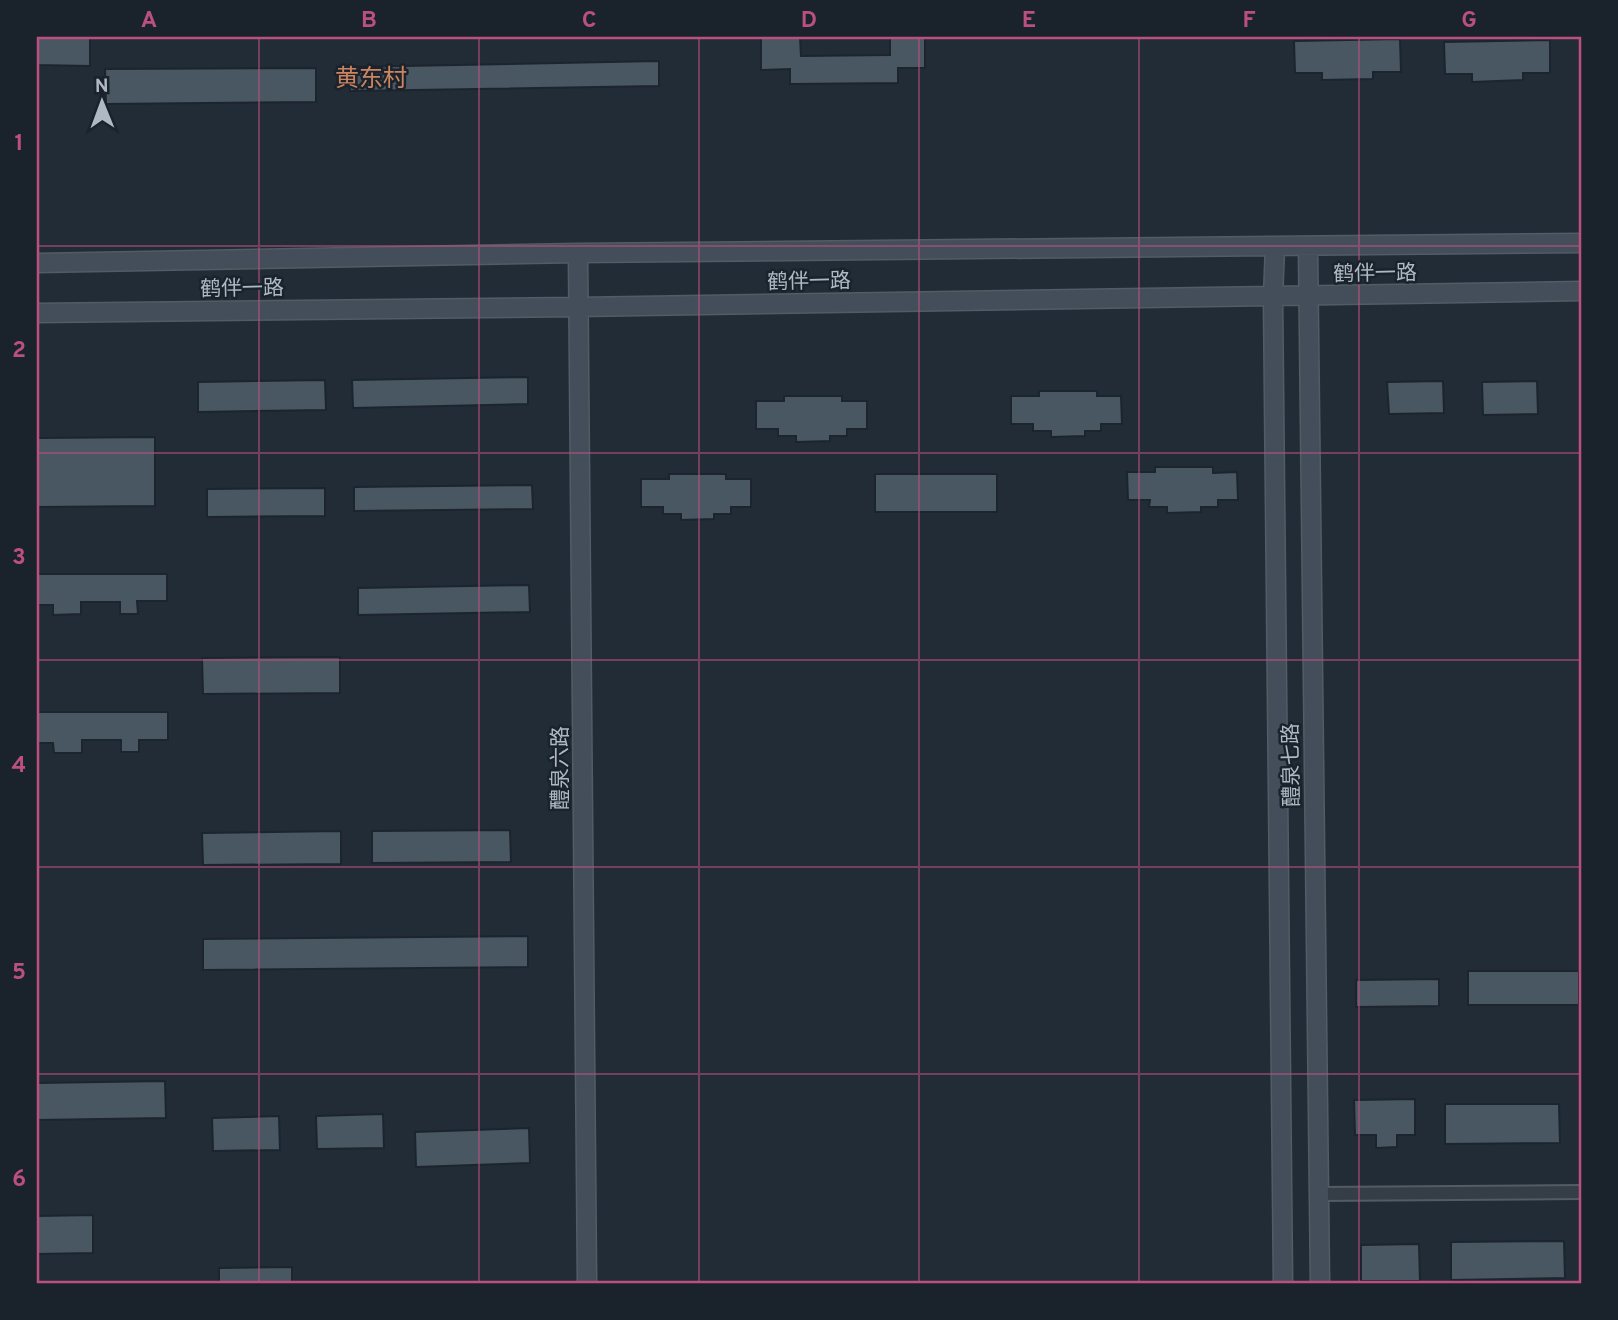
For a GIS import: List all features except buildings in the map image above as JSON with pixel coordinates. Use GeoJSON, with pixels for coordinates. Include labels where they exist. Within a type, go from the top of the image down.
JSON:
{"type":"FeatureCollection","features":[{"type":"Feature","properties":{"kind":"main road","name":"鹤伴一路"},"geometry":{"type":"LineString","coordinates":[[37,262],[578,253],[1581,243]]}},
{"type":"Feature","properties":{"kind":"main road"},"geometry":{"type":"LineString","coordinates":[[1275,247],[1273,297],[1283,1283]]}},
{"type":"Feature","properties":{"kind":"main road","name":"醴泉七路"},"geometry":{"type":"LineString","coordinates":[[1308,247],[1320,1283]]}},
{"type":"Feature","properties":{"kind":"main road","name":"醴泉六路"},"geometry":{"type":"LineString","coordinates":[[578,253],[587,1283]]}},
{"type":"Feature","properties":{"kind":"main road","name":"鹤伴一路"},"geometry":{"type":"LineString","coordinates":[[37,313],[1309,297],[1581,291]]}},
{"type":"Feature","properties":{"kind":"street"},"geometry":{"type":"LineString","coordinates":[[1319,1194],[1581,1192]]}},
{"type":"Feature","properties":{"kind":"district","name":"黄东村"},"geometry":{"type":"Point","coordinates":[371,78]}}]}
